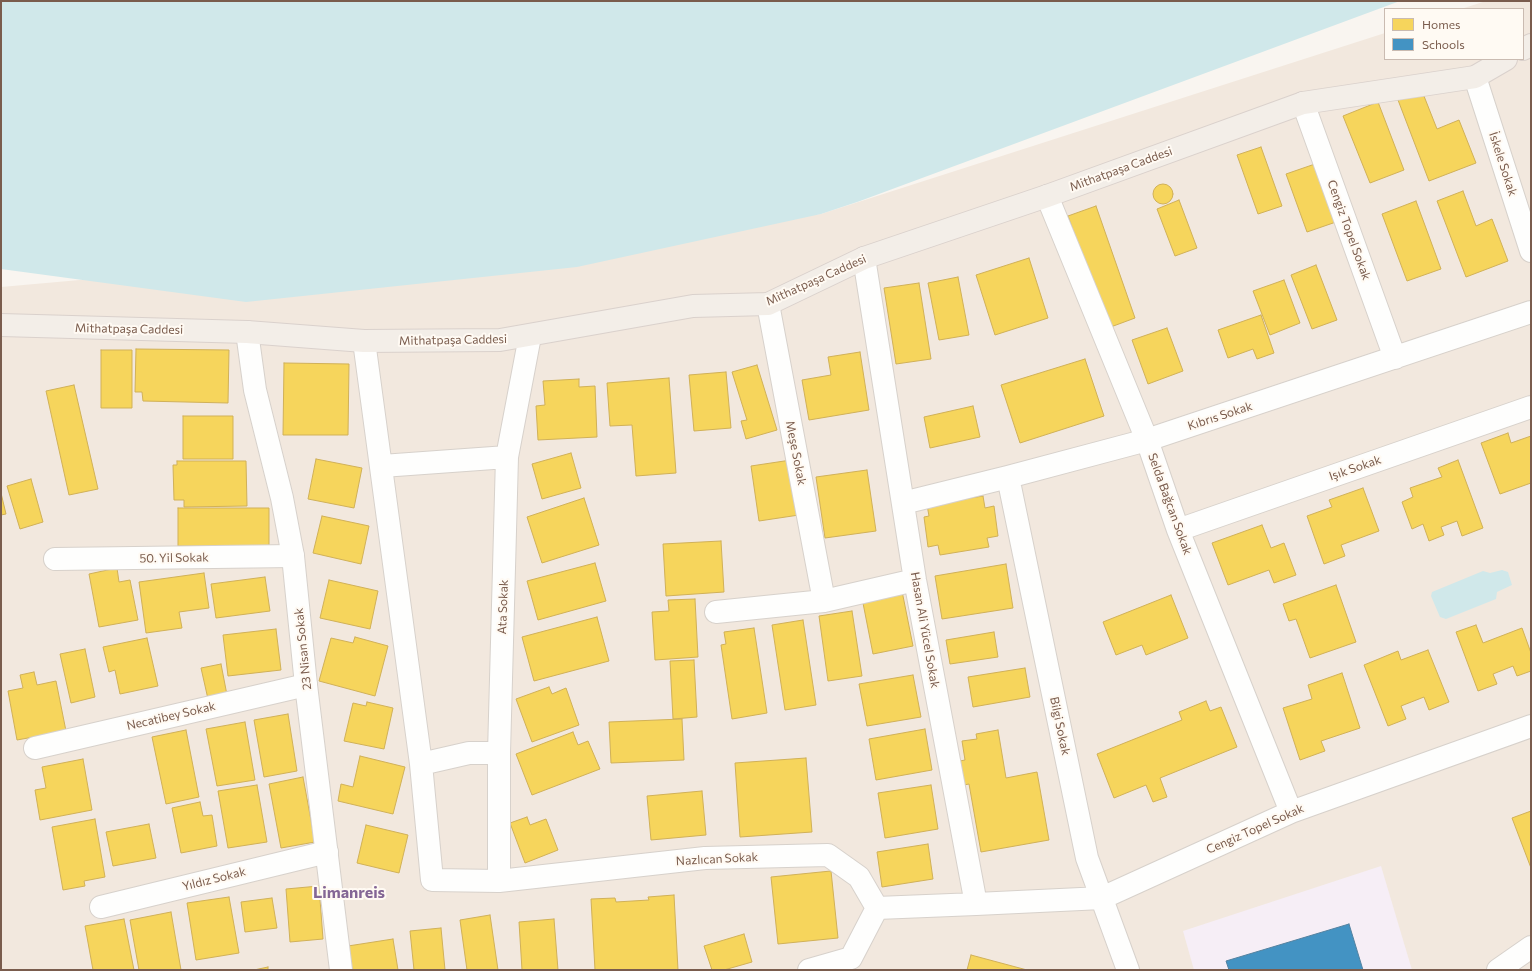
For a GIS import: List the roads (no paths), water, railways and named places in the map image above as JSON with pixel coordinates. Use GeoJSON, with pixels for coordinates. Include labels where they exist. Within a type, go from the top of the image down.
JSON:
{"type":"FeatureCollection","features":[{"type":"Feature","properties":{"kind":"main road","name":"Mithatpaşa Caddesi"},"geometry":{"type":"LineString","coordinates":[[1,326],[246,332],[364,341],[500,340],[530,336],[693,306],[768,304],[864,258],[1047,196],[1303,103],[1475,77],[1504,60]]}},
{"type":"Feature","properties":{"kind":"street","name":"İskele Sokak"},"geometry":{"type":"LineString","coordinates":[[1475,77],[1531,251]]}},
{"type":"Feature","properties":{"kind":"street","name":"Cengiz Topel Sokak"},"geometry":{"type":"LineString","coordinates":[[1303,103],[1395,358]]}},
{"type":"Feature","properties":{"kind":"street","name":"Selda Bağcan Sokak"},"geometry":{"type":"LineString","coordinates":[[1047,196],[1147,440],[1178,530],[1291,812]]}},
{"type":"Feature","properties":{"kind":"street","name":"Hasan Ali Yücel Sokak"},"geometry":{"type":"LineString","coordinates":[[864,258],[915,580],[976,904]]}},
{"type":"Feature","properties":{"kind":"street","name":"Meşe Sokak"},"geometry":{"type":"LineString","coordinates":[[768,304],[824,602]]}},
{"type":"Feature","properties":{"kind":"street","name":"Kıbrıs Sokak"},"geometry":{"type":"LineString","coordinates":[[903,503],[1008,478],[1147,440],[1531,312]]}},
{"type":"Feature","properties":{"kind":"street","name":"23 Nisan Sokak"},"geometry":{"type":"LineString","coordinates":[[246,332],[255,390],[282,498],[293,556],[306,685],[341,970]]}},
{"type":"Feature","properties":{"kind":"street","name":"Ata Sokak"},"geometry":{"type":"LineString","coordinates":[[499,881],[499,753],[507,457],[530,336]]}},
{"type":"Feature","properties":{"kind":"street"},"geometry":{"type":"LineString","coordinates":[[364,341],[421,764],[469,754],[499,753]]}},
{"type":"Feature","properties":{"kind":"street","name":"Işık Sokak"},"geometry":{"type":"LineString","coordinates":[[1178,530],[1531,407]]}},
{"type":"Feature","properties":{"kind":"street"},"geometry":{"type":"LineString","coordinates":[[382,466],[507,457]]}},
{"type":"Feature","properties":{"kind":"street","name":"Bilgi Sokak"},"geometry":{"type":"LineString","coordinates":[[1008,478],[1087,858],[1128,970]]}},
{"type":"Feature","properties":{"kind":"street","name":"50. Yil Sokak"},"geometry":{"type":"LineString","coordinates":[[55,560],[293,556]]}},
{"type":"Feature","properties":{"kind":"street"},"geometry":{"type":"LineString","coordinates":[[716,612],[824,602],[915,580]]}},
{"type":"Feature","properties":{"kind":"street","name":"Necatibey Sokak"},"geometry":{"type":"LineString","coordinates":[[35,748],[306,685]]}},
{"type":"Feature","properties":{"kind":"street","name":"Cengiz Topel Sokak"},"geometry":{"type":"LineString","coordinates":[[976,904],[1102,898],[1291,812],[1531,726]]}},
{"type":"Feature","properties":{"kind":"street","name":"Nazlıcan Sokak"},"geometry":{"type":"LineString","coordinates":[[421,764],[432,880],[499,881],[705,858],[828,855],[859,877],[877,908]]}},
{"type":"Feature","properties":{"kind":"street","name":"Yıldız Sokak"},"geometry":{"type":"LineString","coordinates":[[100,907],[327,852]]}},
{"type":"Feature","properties":{"kind":"street"},"geometry":{"type":"LineString","coordinates":[[809,970],[851,958],[877,908],[976,904]]}},
{"type":"Feature","properties":{"kind":"street"},"geometry":{"type":"LineString","coordinates":[[1498,970],[1531,947]]}},
{"type":"Feature","properties":{"kind":"water"},"geometry":{"type":"Polygon","coordinates":[[[1,1],[1400,1],[860,201],[821,214],[577,267],[246,302],[1,269],[1,1]]]}},
{"type":"Feature","properties":{"kind":"water"},"geometry":{"type":"Polygon","coordinates":[[[1502,570],[1508,572],[1512,585],[1497,592],[1496,599],[1446,619],[1440,617],[1431,596],[1432,592],[1483,571],[1490,573],[1502,570]]]}},
{"type":"Feature","properties":{"kind":"district","name":"Limanreis"},"geometry":{"type":"Point","coordinates":[349,893]}}]}
